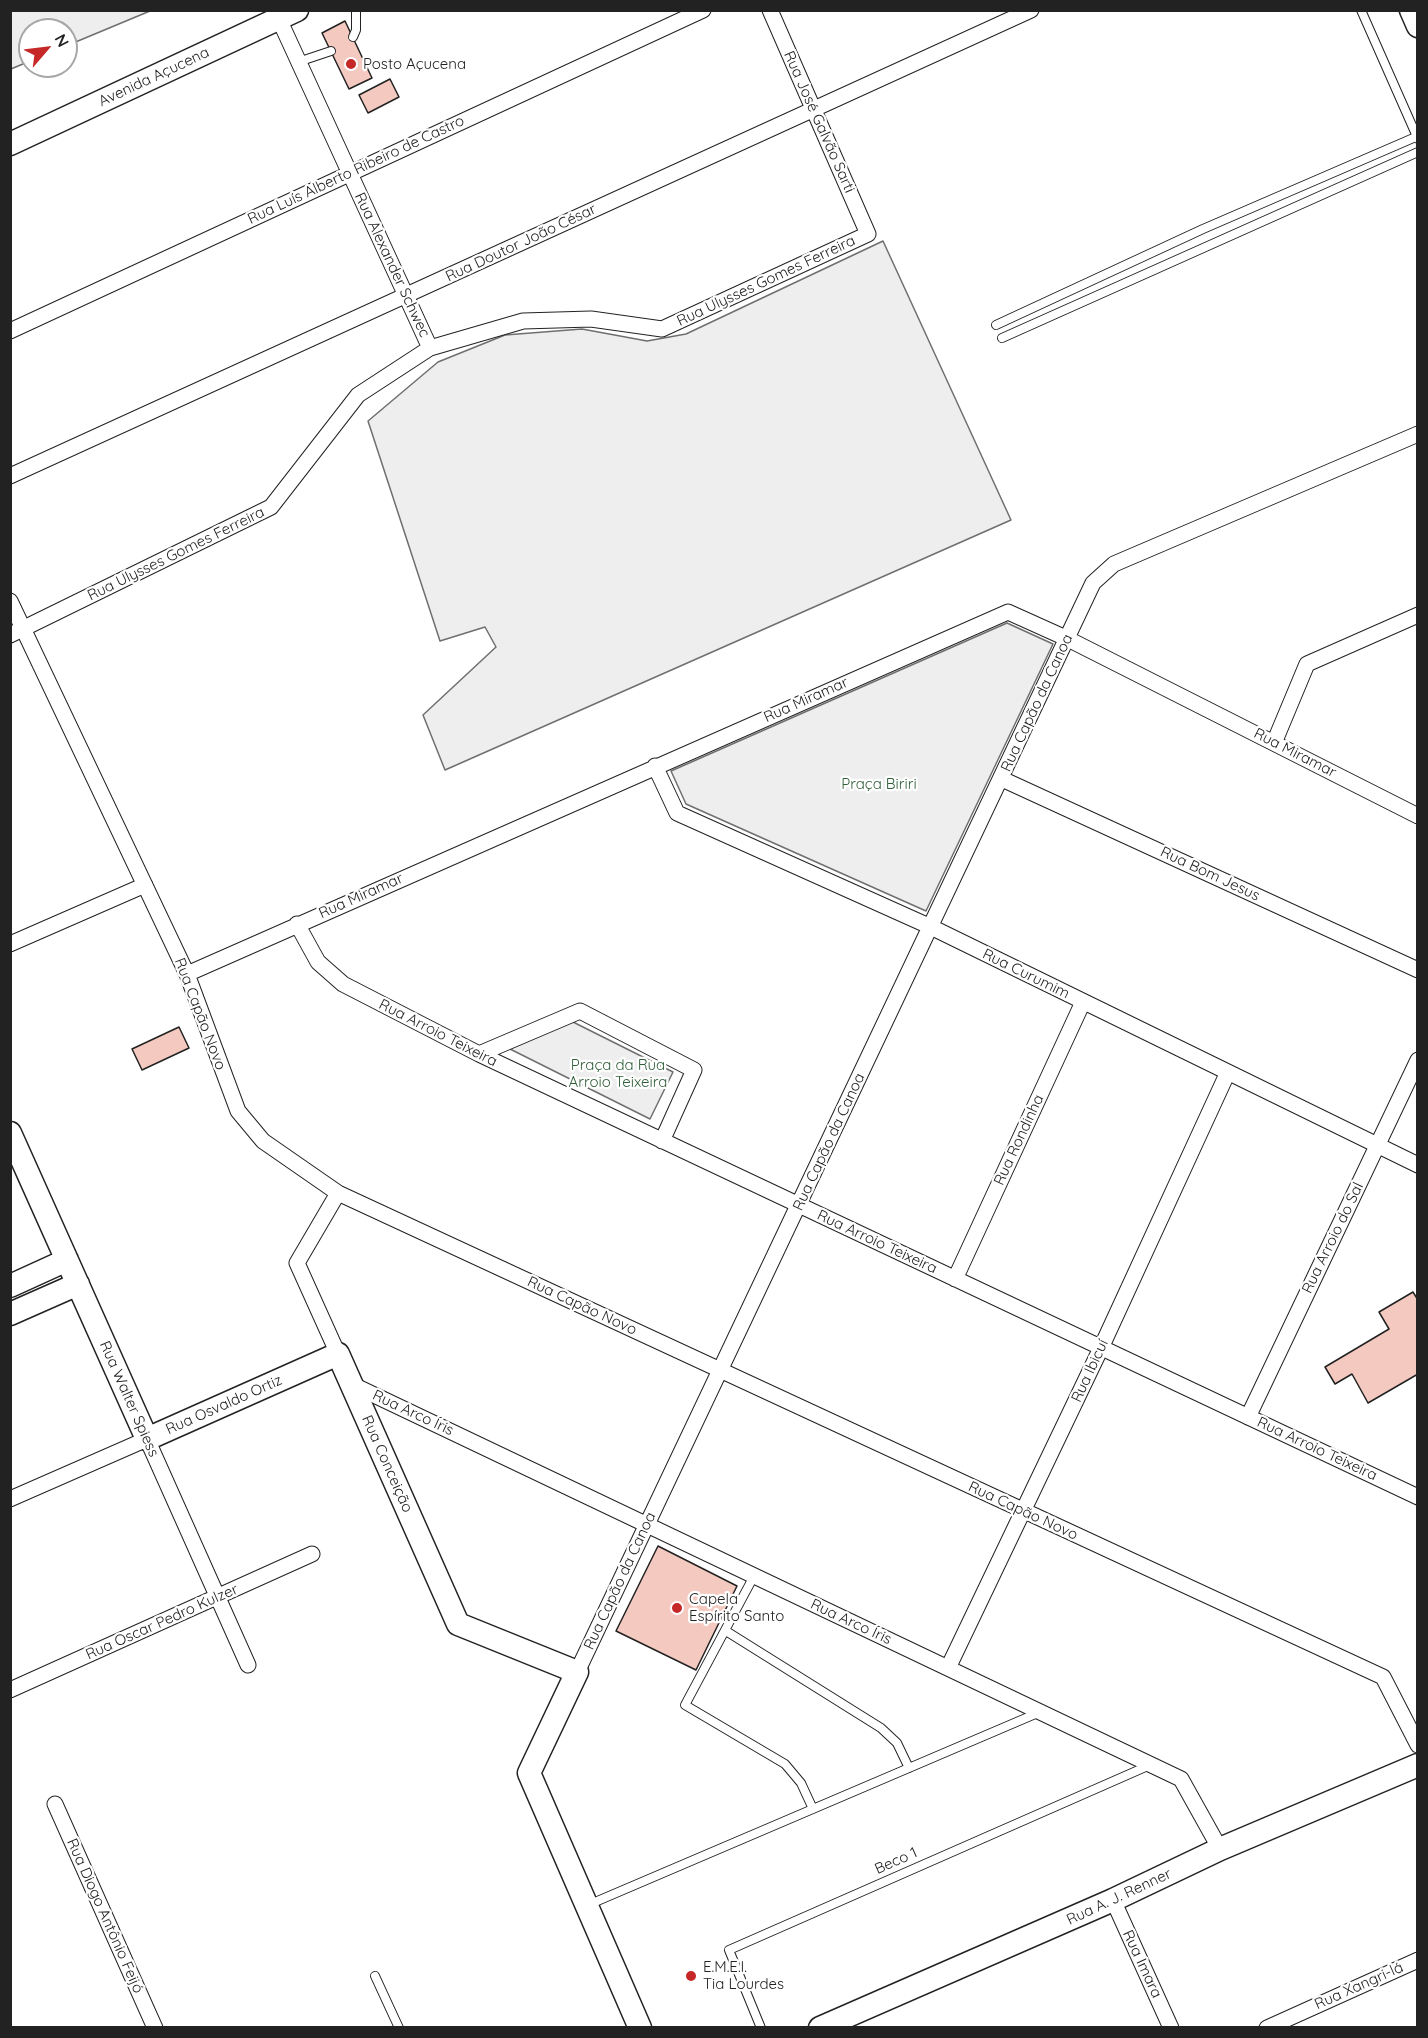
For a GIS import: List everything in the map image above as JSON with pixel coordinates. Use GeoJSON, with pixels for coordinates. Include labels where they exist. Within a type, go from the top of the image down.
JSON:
{"type":"FeatureCollection","features":[{"type":"Feature","properties":{"kind":"street","name":"Rua Luís Alberto Ribeiro de Castro"},"geometry":{"type":"LineString","coordinates":[[10,331],[703,10]]}},
{"type":"Feature","properties":{"kind":"street","name":"Rua José Galvão Sarti"},"geometry":{"type":"LineString","coordinates":[[770,10],[868,234]]}},
{"type":"Feature","properties":{"kind":"street","name":"Rua Doutor João César"},"geometry":{"type":"LineString","coordinates":[[10,476],[1031,10]]}},
{"type":"Feature","properties":{"kind":"street"},"geometry":{"type":"LineString","coordinates":[[1411,10],[1418,26]]}},
{"type":"Feature","properties":{"kind":"street","name":"Rua Alexander Schwec"},"geometry":{"type":"LineString","coordinates":[[288,15],[298,62],[430,348]]}},
{"type":"Feature","properties":{"kind":"street","name":"Avenida Açucena"},"geometry":{"type":"LineString","coordinates":[[10,144],[288,15]]}},
{"type":"Feature","properties":{"kind":"street","name":"Rua Ulysses Gomes Ferreira"},"geometry":{"type":"LineString","coordinates":[[17,632],[271,507],[358,395],[430,348],[523,321],[591,319],[662,329],[868,234]]}},
{"type":"Feature","properties":{"kind":"street","name":"Rua Capão da Canoa"},"geometry":{"type":"LineString","coordinates":[[640,2028],[529,1773],[1094,583],[1114,564],[1418,434]]}},
{"type":"Feature","properties":{"kind":"street","name":"Rua Capão Novo"},"geometry":{"type":"LineString","coordinates":[[10,601],[17,632],[187,974],[238,1111],[263,1141],[338,1192],[1383,1677],[1418,1746]]}},
{"type":"Feature","properties":{"kind":"street","name":"Rua Miramar"},"geometry":{"type":"LineString","coordinates":[[187,974],[1008,612],[1068,639],[1418,816]]}},
{"type":"Feature","properties":{"kind":"street"},"geometry":{"type":"LineString","coordinates":[[1275,743],[1307,664],[1418,615]]}},
{"type":"Feature","properties":{"kind":"street","name":"Rua Curumim"},"geometry":{"type":"LineString","coordinates":[[655,766],[677,813],[931,927],[1418,1165]]}},
{"type":"Feature","properties":{"kind":"street","name":"Rua Bom Jesus"},"geometry":{"type":"LineString","coordinates":[[1002,778],[1418,970]]}},
{"type":"Feature","properties":{"kind":"street"},"geometry":{"type":"LineString","coordinates":[[10,944],[144,885]]}},
{"type":"Feature","properties":{"kind":"street","name":"Rua Arroio Teixeira"},"geometry":{"type":"LineString","coordinates":[[297,924],[318,962],[343,984],[478,1054],[1418,1497]]}},
{"type":"Feature","properties":{"kind":"street","name":"Rua Rondinha"},"geometry":{"type":"LineString","coordinates":[[955,1279],[1083,1002]]}},
{"type":"Feature","properties":{"kind":"street"},"geometry":{"type":"LineString","coordinates":[[478,1054],[580,1011],[694,1070],[662,1141]]}},
{"type":"Feature","properties":{"kind":"street","name":"Rua Arroio do Sal"},"geometry":{"type":"LineString","coordinates":[[1248,1417],[1418,1060]]}},
{"type":"Feature","properties":{"kind":"street","name":"Rua Ibicuí"},"geometry":{"type":"LineString","coordinates":[[948,1668],[1101,1348],[1228,1072]]}},
{"type":"Feature","properties":{"kind":"street","name":"Rua Walter Spiess"},"geometry":{"type":"LineString","coordinates":[[10,1133],[248,1665]]}},
{"type":"Feature","properties":{"kind":"street","name":"Rua Conceição"},"geometry":{"type":"LineString","coordinates":[[338,1192],[297,1263],[458,1624],[577,1672]]}},
{"type":"Feature","properties":{"kind":"street"},"geometry":{"type":"LineString","coordinates":[[10,1286],[67,1260]]}},
{"type":"Feature","properties":{"kind":"street"},"geometry":{"type":"LineString","coordinates":[[10,1314],[78,1284]]}},
{"type":"Feature","properties":{"kind":"street","name":"Rua Osvaldo Ortiz"},"geometry":{"type":"LineString","coordinates":[[10,1499],[338,1354]]}},
{"type":"Feature","properties":{"kind":"street","name":"Rua Arco Íris"},"geometry":{"type":"LineString","coordinates":[[351,1384],[1181,1779],[1220,1849]]}},
{"type":"Feature","properties":{"kind":"street","name":"Rua Oscar Pedro Kulzer"},"geometry":{"type":"LineString","coordinates":[[10,1690],[312,1554]]}},
{"type":"Feature","properties":{"kind":"street","name":"Rua A. J. Renner"},"geometry":{"type":"LineString","coordinates":[[820,2028],[1113,1900],[1220,1849],[1418,1766]]}},
{"type":"Feature","properties":{"kind":"street","name":"Rua Diogo Antônio Feijó"},"geometry":{"type":"LineString","coordinates":[[55,1804],[154,2028]]}},
{"type":"Feature","properties":{"kind":"street","name":"Rua Imara"},"geometry":{"type":"LineString","coordinates":[[1113,1900],[1171,2028]]}},
{"type":"Feature","properties":{"kind":"street","name":"Rua Xangri-lá"},"geometry":{"type":"LineString","coordinates":[[1268,2028],[1418,1960]]}},
{"type":"Feature","properties":{"kind":"lane"},"geometry":{"type":"LineString","coordinates":[[352,37],[356,30],[356,10]]}},
{"type":"Feature","properties":{"kind":"lane"},"geometry":{"type":"LineString","coordinates":[[996,325],[1203,229],[1417,137],[1361,10]]}},
{"type":"Feature","properties":{"kind":"lane"},"geometry":{"type":"LineString","coordinates":[[298,62],[331,51]]}},
{"type":"Feature","properties":{"kind":"lane"},"geometry":{"type":"LineString","coordinates":[[1002,338],[1418,152]]}},
{"type":"Feature","properties":{"kind":"lane"},"geometry":{"type":"LineString","coordinates":[[754,1575],[685,1705],[785,1764],[801,1783],[813,1809]]}},
{"type":"Feature","properties":{"kind":"lane"},"geometry":{"type":"LineString","coordinates":[[726,1631],[881,1728],[897,1743],[909,1768]]}},
{"type":"Feature","properties":{"kind":"lane"},"geometry":{"type":"LineString","coordinates":[[587,1906],[1041,1712]]}},
{"type":"Feature","properties":{"kind":"lane","name":"Beco 1"},"geometry":{"type":"LineString","coordinates":[[761,2028],[729,1950],[1152,1765]]}},
{"type":"Feature","properties":{"kind":"lane"},"geometry":{"type":"LineString","coordinates":[[375,1976],[399,2028]]}},
{"type":"Feature","properties":{"kind":"green space"},"geometry":{"type":"Polygon","coordinates":[[[11,10],[150,10],[78,41],[78,18],[18,18],[18,66],[11,69],[11,10]]]}},
{"type":"Feature","properties":{"kind":"green space"},"geometry":{"type":"Polygon","coordinates":[[[883,241],[1011,520],[445,770],[423,715],[496,647],[485,627],[440,641],[368,421],[438,362],[505,335],[582,329],[647,341],[686,334],[883,241]]]}},
{"type":"Feature","properties":{"kind":"green space","name":"Praça Biriri"},"geometry":{"type":"Polygon","coordinates":[[[1007,623],[1053,644],[926,911],[686,804],[671,771],[1007,623]]]}},
{"type":"Feature","properties":{"kind":"green space","name":"Praça da Rua Arroio Teixeira"},"geometry":{"type":"Polygon","coordinates":[[[571,1021],[673,1072],[650,1119],[510,1049],[571,1021]]]}},
{"type":"Feature","properties":{"kind":"building","name":"Posto Açucena"},"geometry":{"type":"Polygon","coordinates":[[[345,21],[372,78],[349,89],[322,33],[345,21]]]}},
{"type":"Feature","properties":{"kind":"building"},"geometry":{"type":"Polygon","coordinates":[[[390,79],[399,97],[368,113],[359,95],[390,79]]]}},
{"type":"Feature","properties":{"kind":"building"},"geometry":{"type":"Polygon","coordinates":[[[179,1027],[189,1048],[142,1070],[132,1049],[179,1027]]]}},
{"type":"Feature","properties":{"kind":"building"},"geometry":{"type":"Polygon","coordinates":[[[1413,1292],[1418,1300],[1418,1374],[1368,1403],[1352,1374],[1335,1384],[1325,1367],[1389,1329],[1379,1312],[1413,1292]]]}},
{"type":"Feature","properties":{"kind":"building","name":"Capela Espírito Santo"},"geometry":{"type":"Polygon","coordinates":[[[658,1546],[737,1586],[696,1670],[616,1631],[658,1546]]]}},
{"type":"Feature","properties":{"kind":"place","name":"Posto Açucena"},"geometry":{"type":"Point","coordinates":[351,64]}},
{"type":"Feature","properties":{"kind":"place","name":"Capela Espírito Santo"},"geometry":{"type":"Point","coordinates":[677,1608]}},
{"type":"Feature","properties":{"kind":"place","name":"E.M.E.I. Tia Lourdes"},"geometry":{"type":"Point","coordinates":[691,1976]}}]}
